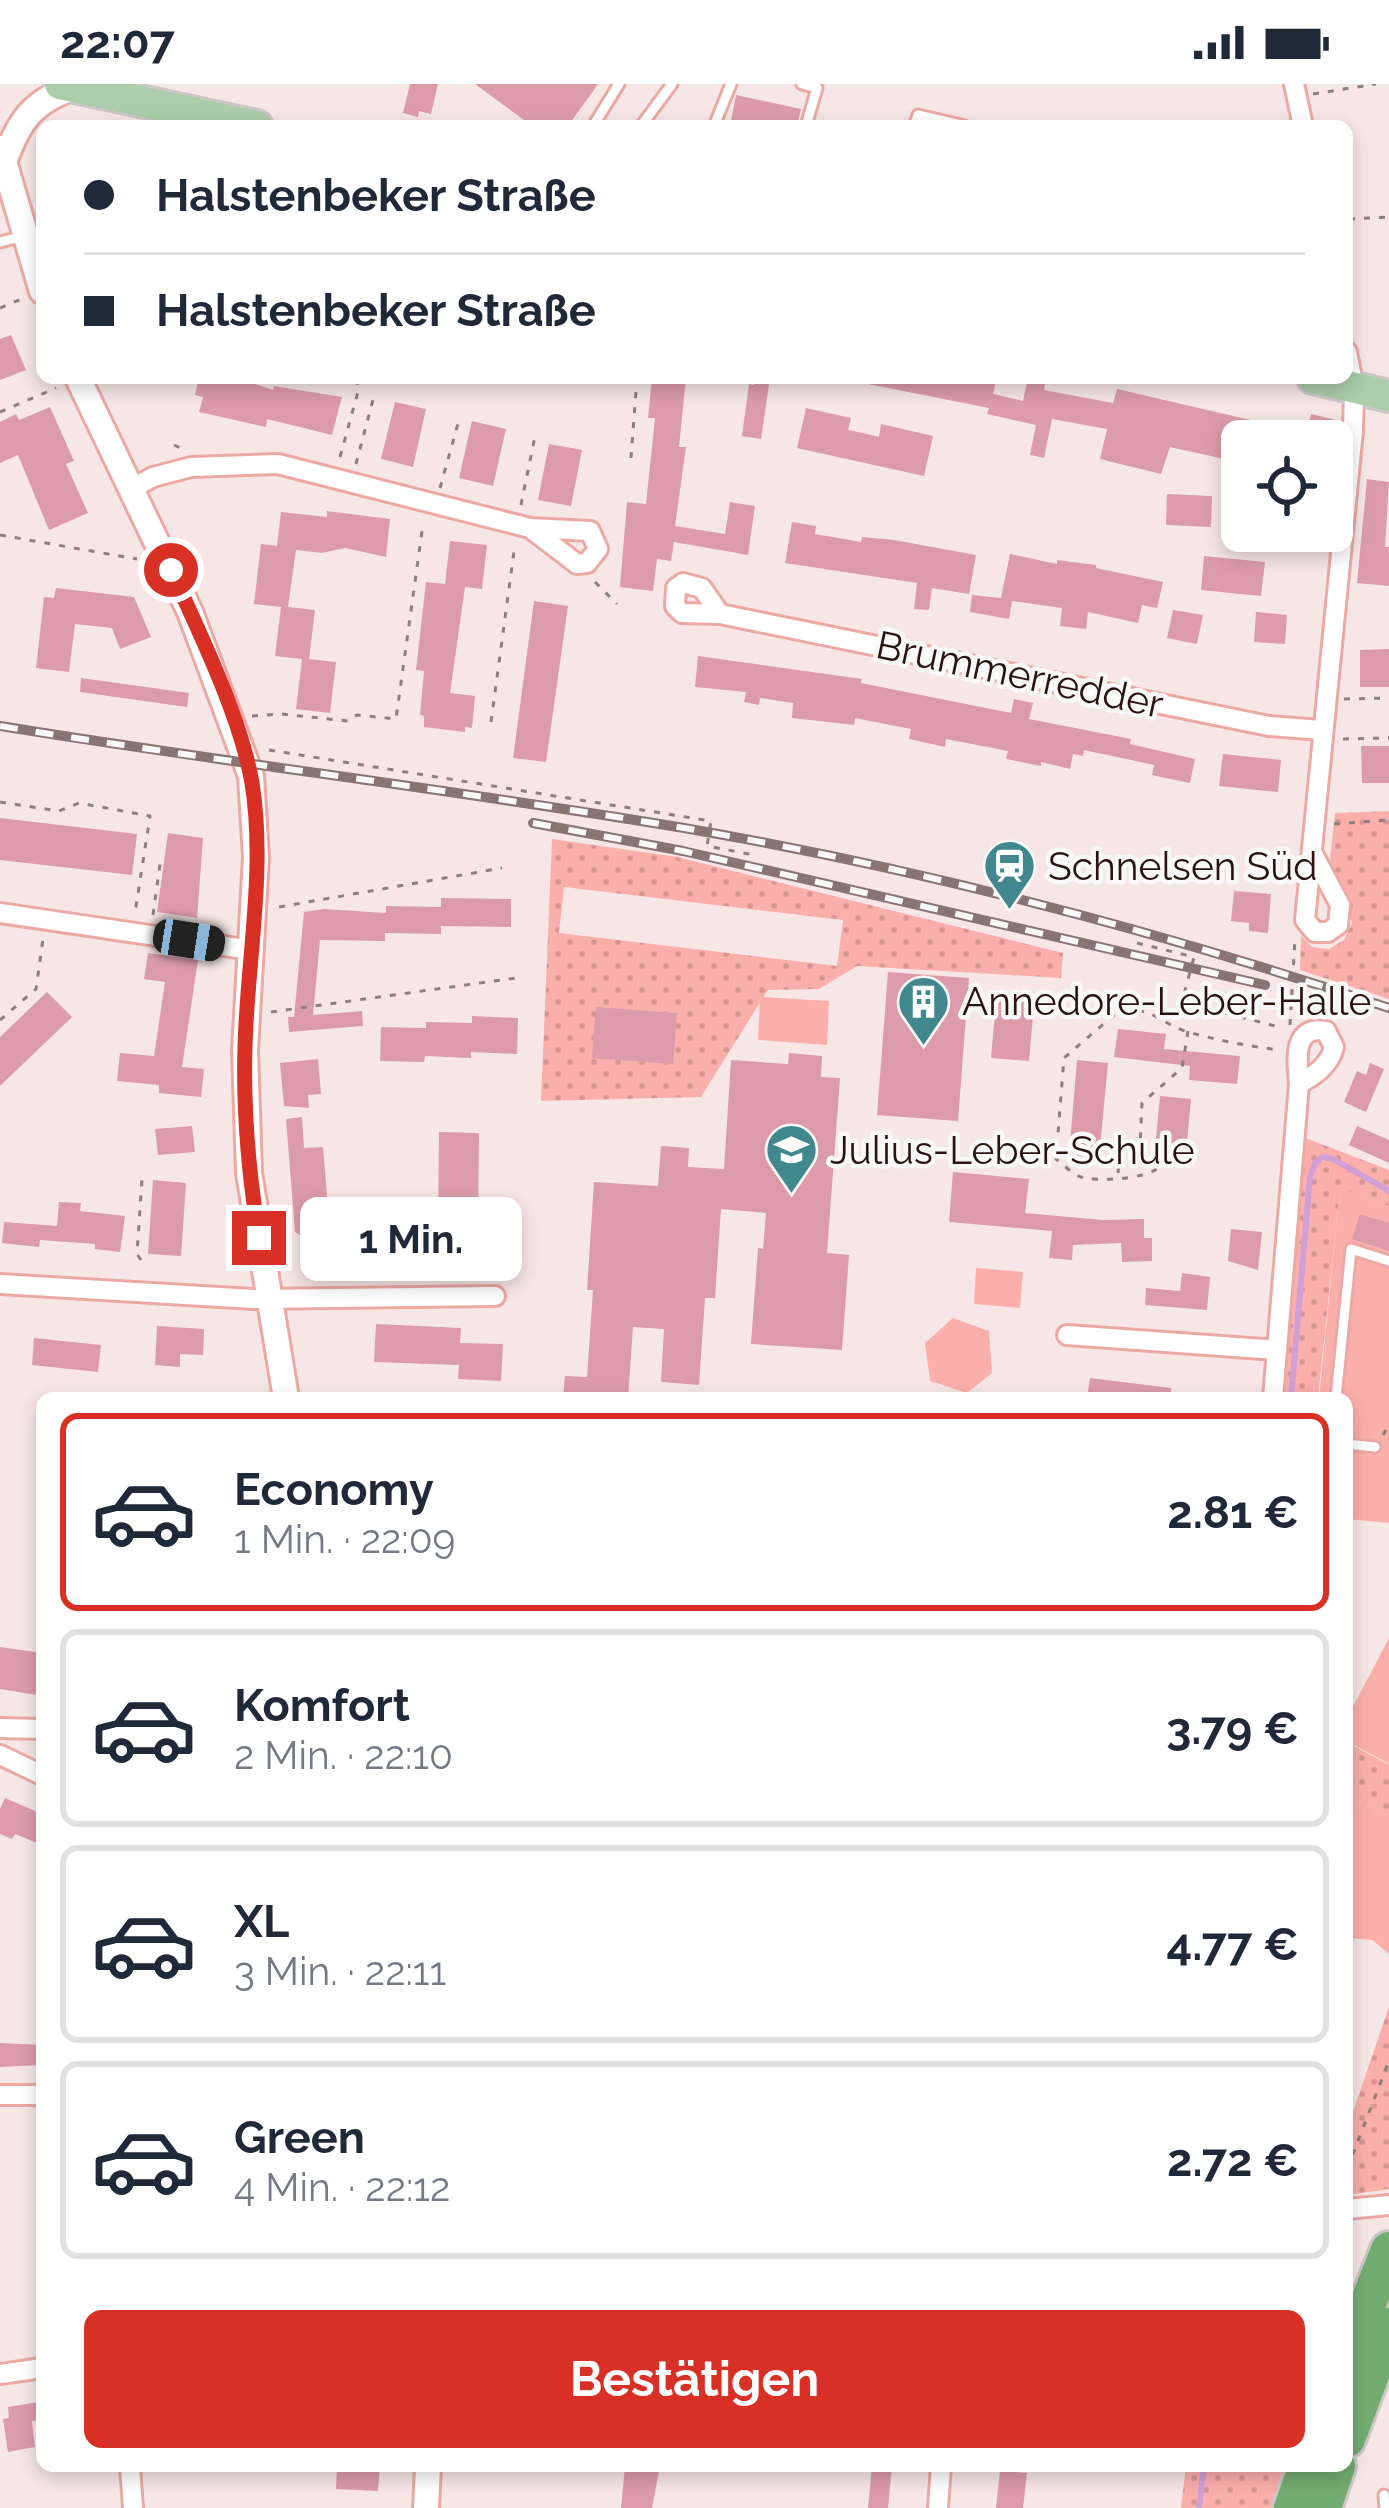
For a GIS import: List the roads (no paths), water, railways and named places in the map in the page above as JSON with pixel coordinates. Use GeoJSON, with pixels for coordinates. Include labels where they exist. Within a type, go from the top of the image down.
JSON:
{"type":"FeatureCollection","features":[{"type":"Feature","properties":{"kind":"highway"},"geometry":{"type":"LineString","coordinates":[[1353,2342],[1389,2250]]}},
{"type":"Feature","properties":{"kind":"highway"},"geometry":{"type":"LineString","coordinates":[[1353,2423],[1389,2326]]}},
{"type":"Feature","properties":{"kind":"highway"},"geometry":{"type":"LineString","coordinates":[[1292,2508],[1305,2472]]}},
{"type":"Feature","properties":{"kind":"highway"},"geometry":{"type":"LineString","coordinates":[[1322,2508],[1335,2472]]}},
{"type":"Feature","properties":{"kind":"main road"},"geometry":{"type":"LineString","coordinates":[[67,86],[228,120]]}},
{"type":"Feature","properties":{"kind":"main road"},"geometry":{"type":"LineString","coordinates":[[1338,384],[1389,396]]}},
{"type":"Feature","properties":{"kind":"street"},"geometry":{"type":"LineString","coordinates":[[36,281],[12,239],[2,155],[27,113],[67,86]]}},
{"type":"Feature","properties":{"kind":"street"},"geometry":{"type":"LineString","coordinates":[[1296,90],[1302,120]]}},
{"type":"Feature","properties":{"kind":"street"},"geometry":{"type":"LineString","coordinates":[[1312,852],[1342,915],[1328,932],[1315,932],[1305,920],[1353,431],[1353,383]]}},
{"type":"Feature","properties":{"kind":"street"},"geometry":{"type":"LineString","coordinates":[[68,384],[130,489],[190,612],[251,776],[255,812],[244,1050],[249,1173],[285,1392]]}},
{"type":"Feature","properties":{"kind":"street"},"geometry":{"type":"LineString","coordinates":[[130,489],[153,477],[225,463],[278,464],[524,526],[590,531],[598,548],[587,562],[577,564],[524,526]]}},
{"type":"Feature","properties":{"kind":"street","name":"Brummerredder"},"geometry":{"type":"LineString","coordinates":[[720,614],[1320,735]]}},
{"type":"Feature","properties":{"kind":"street"},"geometry":{"type":"LineString","coordinates":[[0,913],[251,950]]}},
{"type":"Feature","properties":{"kind":"street"},"geometry":{"type":"LineString","coordinates":[[1274,1392],[1298,1052],[1305,1033],[1315,1029],[1332,1037],[1332,1058],[1299,1084]]}},
{"type":"Feature","properties":{"kind":"street"},"geometry":{"type":"LineString","coordinates":[[0,1284],[268,1299],[495,1296]]}},
{"type":"Feature","properties":{"kind":"street"},"geometry":{"type":"LineString","coordinates":[[1067,1335],[1277,1350]]}},
{"type":"Feature","properties":{"kind":"street"},"geometry":{"type":"LineString","coordinates":[[0,1728],[36,1729]]}},
{"type":"Feature","properties":{"kind":"street"},"geometry":{"type":"LineString","coordinates":[[0,1756],[36,1772]]}},
{"type":"Feature","properties":{"kind":"street"},"geometry":{"type":"LineString","coordinates":[[0,2095],[36,2095]]}},
{"type":"Feature","properties":{"kind":"street"},"geometry":{"type":"LineString","coordinates":[[1353,2208],[1389,2205]]}},
{"type":"Feature","properties":{"kind":"street"},"geometry":{"type":"LineString","coordinates":[[0,2374],[36,2369]]}},
{"type":"Feature","properties":{"kind":"street"},"geometry":{"type":"LineString","coordinates":[[130,2472],[133,2508]]}},
{"type":"Feature","properties":{"kind":"street"},"geometry":{"type":"LineString","coordinates":[[426,2508],[428,2472]]}},
{"type":"Feature","properties":{"kind":"street"},"geometry":{"type":"LineString","coordinates":[[938,2508],[941,2472]]}},
{"type":"Feature","properties":{"kind":"lane"},"geometry":{"type":"LineString","coordinates":[[596,120],[620,84]]}},
{"type":"Feature","properties":{"kind":"lane"},"geometry":{"type":"LineString","coordinates":[[646,120],[673,84]]}},
{"type":"Feature","properties":{"kind":"lane"},"geometry":{"type":"LineString","coordinates":[[717,120],[731,84]]}},
{"type":"Feature","properties":{"kind":"lane"},"geometry":{"type":"LineString","coordinates":[[802,84],[818,88],[808,120]]}},
{"type":"Feature","properties":{"kind":"lane"},"geometry":{"type":"LineString","coordinates":[[1337,1392],[1351,1249],[1389,1261]]}},
{"type":"Feature","properties":{"kind":"lane"},"geometry":{"type":"LineString","coordinates":[[1353,1445],[1375,1447]]}},
{"type":"Feature","properties":{"kind":"lane"},"geometry":{"type":"LineString","coordinates":[[1384,2495],[1385,2508]]}},
{"type":"Feature","properties":{"kind":"waterway"},"geometry":{"type":"LineString","coordinates":[[1292,1392],[1315,1163],[1322,1157],[1333,1159],[1389,1191]]}},
{"type":"Feature","properties":{"kind":"waterway"},"geometry":{"type":"LineString","coordinates":[[1199,2508],[1203,2472]]}},
{"type":"Feature","properties":{"kind":"railway"},"geometry":{"type":"LineString","coordinates":[[0,726],[773,844],[1040,904],[1389,1008]]}},
{"type":"Feature","properties":{"kind":"railway"},"geometry":{"type":"LineString","coordinates":[[533,823],[683,851],[1265,985]]}},
{"type":"Feature","properties":{"kind":"place","name":"Schnelsen Süd"},"geometry":{"type":"Point","coordinates":[1009,912]}},
{"type":"Feature","properties":{"kind":"place","name":"Annedore-Leber-Halle"},"geometry":{"type":"Point","coordinates":[923,1047]}},
{"type":"Feature","properties":{"kind":"place","name":"Julius-Leber-Schule"},"geometry":{"type":"Point","coordinates":[791,1196]}}]}
